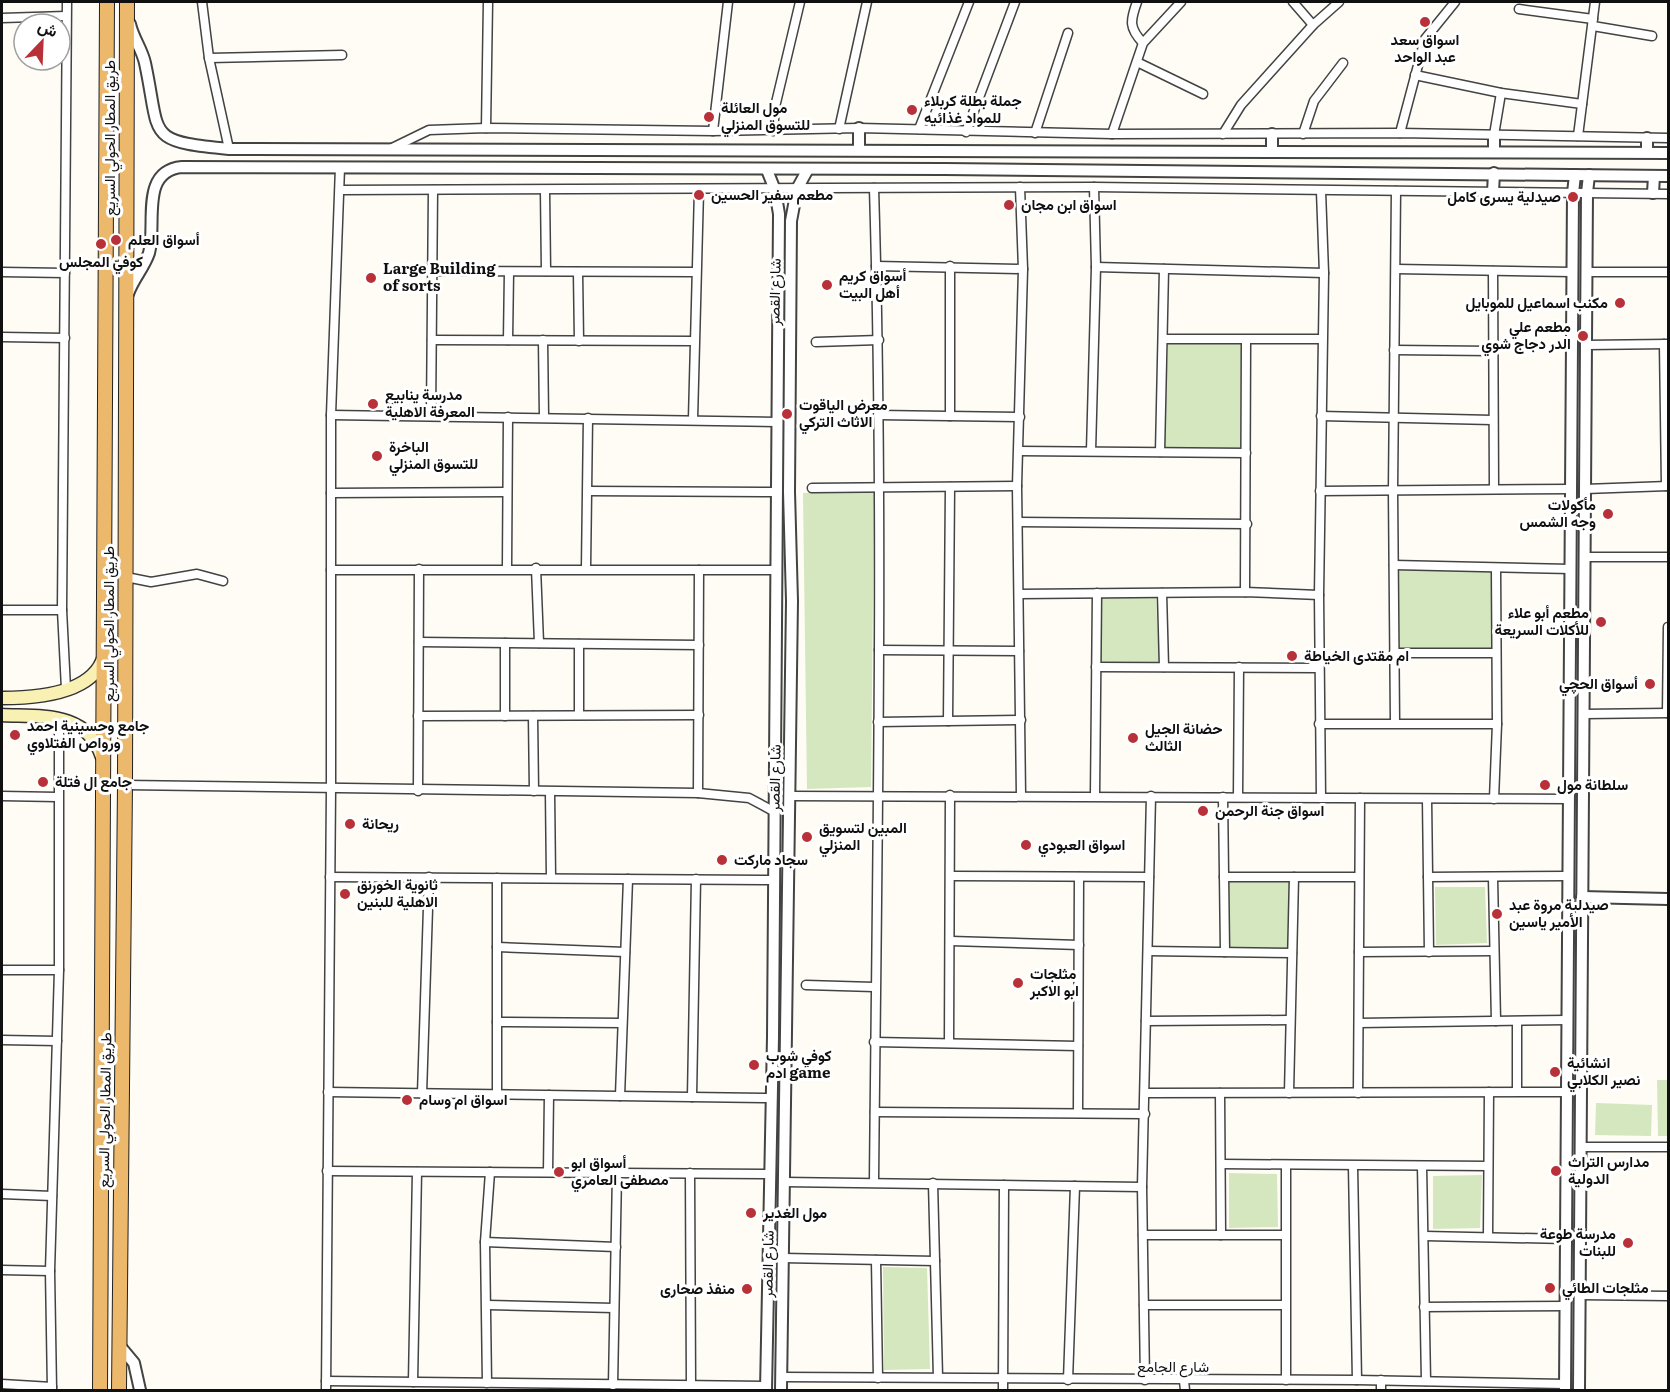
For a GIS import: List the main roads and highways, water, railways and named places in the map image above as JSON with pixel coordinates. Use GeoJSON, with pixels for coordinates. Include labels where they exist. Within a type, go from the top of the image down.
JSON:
{"type":"FeatureCollection","features":[{"type":"Feature","properties":{"kind":"highway","name":"طريق المطار الحولي السريع"},"geometry":{"type":"LineString","coordinates":[[100,1390],[107,2]]}},
{"type":"Feature","properties":{"kind":"highway","name":"طريق المطار الحولي السريع"},"geometry":{"type":"LineString","coordinates":[[119,1390],[125,786],[127,5]]}},
{"type":"Feature","properties":{"kind":"main road"},"geometry":{"type":"LineString","coordinates":[[2,698],[40,697],[66,689],[91,676],[103,661],[105,651]]}},
{"type":"Feature","properties":{"kind":"main road"},"geometry":{"type":"LineString","coordinates":[[2,715],[56,717],[82,728],[97,743],[104,764]]}},
{"type":"Feature","properties":{"kind":"place","name":"اسواق سعد عبد الواحد"},"geometry":{"type":"Point","coordinates":[1425,22]}},
{"type":"Feature","properties":{"kind":"place","name":"جملة بطلة كربلاء للمواد غذائيه"},"geometry":{"type":"Point","coordinates":[912,110]}},
{"type":"Feature","properties":{"kind":"place","name":"مول العائلة للتسوق المنزلي"},"geometry":{"type":"Point","coordinates":[709,117]}},
{"type":"Feature","properties":{"kind":"place","name":"مطعم سفير الحسين"},"geometry":{"type":"Point","coordinates":[699,195]}},
{"type":"Feature","properties":{"kind":"place","name":"صيدلية يسرى كامل"},"geometry":{"type":"Point","coordinates":[1573,197]}},
{"type":"Feature","properties":{"kind":"place","name":"اسواق ابن مجان"},"geometry":{"type":"Point","coordinates":[1009,205]}},
{"type":"Feature","properties":{"kind":"place","name":"أسواق العلم"},"geometry":{"type":"Point","coordinates":[116,240]}},
{"type":"Feature","properties":{"kind":"place","name":"كوفيّ المجلس"},"geometry":{"type":"Point","coordinates":[101,244]}},
{"type":"Feature","properties":{"kind":"place","name":"Large Building of sorts"},"geometry":{"type":"Point","coordinates":[371,278]}},
{"type":"Feature","properties":{"kind":"place","name":"أسواق كريم أهل البيت"},"geometry":{"type":"Point","coordinates":[827,285]}},
{"type":"Feature","properties":{"kind":"place","name":"مكنب اسماعيل للموبايل"},"geometry":{"type":"Point","coordinates":[1620,303]}},
{"type":"Feature","properties":{"kind":"place","name":"مطعم علي الدر دجاج شوي"},"geometry":{"type":"Point","coordinates":[1583,336]}},
{"type":"Feature","properties":{"kind":"place","name":"مدرسة ينابيع المعرفة الاهلية"},"geometry":{"type":"Point","coordinates":[373,404]}},
{"type":"Feature","properties":{"kind":"place","name":"معرض الياقوت الاثاث التركي"},"geometry":{"type":"Point","coordinates":[787,414]}},
{"type":"Feature","properties":{"kind":"place","name":"الباخرة للتسوق المنزلي"},"geometry":{"type":"Point","coordinates":[377,456]}},
{"type":"Feature","properties":{"kind":"place","name":"مأكولات وجه الشمس"},"geometry":{"type":"Point","coordinates":[1608,514]}},
{"type":"Feature","properties":{"kind":"place","name":"مطعم أبو علاء للأكلات السريعة"},"geometry":{"type":"Point","coordinates":[1601,622]}},
{"type":"Feature","properties":{"kind":"place","name":"ام مقتدى الخياطة"},"geometry":{"type":"Point","coordinates":[1292,656]}},
{"type":"Feature","properties":{"kind":"place","name":"أسواق الحچي"},"geometry":{"type":"Point","coordinates":[1650,684]}},
{"type":"Feature","properties":{"kind":"place","name":"جامع وحسينية احمد ورواص الفتلاوي"},"geometry":{"type":"Point","coordinates":[15,735]}},
{"type":"Feature","properties":{"kind":"place","name":"حضانة الجيل الثالث"},"geometry":{"type":"Point","coordinates":[1133,738]}},
{"type":"Feature","properties":{"kind":"place","name":"جامع ال فتلة"},"geometry":{"type":"Point","coordinates":[43,782]}},
{"type":"Feature","properties":{"kind":"place","name":"سلطانة مول"},"geometry":{"type":"Point","coordinates":[1545,785]}},
{"type":"Feature","properties":{"kind":"place","name":"اسواق جنة الرحمن"},"geometry":{"type":"Point","coordinates":[1203,811]}},
{"type":"Feature","properties":{"kind":"place","name":"ريحانة"},"geometry":{"type":"Point","coordinates":[350,824]}},
{"type":"Feature","properties":{"kind":"place","name":"المبين لتسويق المنزلي"},"geometry":{"type":"Point","coordinates":[807,837]}},
{"type":"Feature","properties":{"kind":"place","name":"اسواق العبودي"},"geometry":{"type":"Point","coordinates":[1026,845]}},
{"type":"Feature","properties":{"kind":"place","name":"سجاد ماركت"},"geometry":{"type":"Point","coordinates":[722,860]}},
{"type":"Feature","properties":{"kind":"place","name":"ثانوية الخورنق الاهلية للبنين"},"geometry":{"type":"Point","coordinates":[345,894]}},
{"type":"Feature","properties":{"kind":"place","name":"صيدلية مروة عبد الأمير ياسين"},"geometry":{"type":"Point","coordinates":[1497,914]}},
{"type":"Feature","properties":{"kind":"place","name":"مثلجات ابو الاكبر"},"geometry":{"type":"Point","coordinates":[1018,983]}},
{"type":"Feature","properties":{"kind":"place","name":"كوفي شوب ادم game"},"geometry":{"type":"Point","coordinates":[754,1065]}},
{"type":"Feature","properties":{"kind":"place","name":"انشائية نصير الكلابي"},"geometry":{"type":"Point","coordinates":[1555,1072]}},
{"type":"Feature","properties":{"kind":"place","name":"اسواق ام وسام"},"geometry":{"type":"Point","coordinates":[407,1100]}},
{"type":"Feature","properties":{"kind":"place","name":"مدارس التراث الدولية"},"geometry":{"type":"Point","coordinates":[1556,1171]}},
{"type":"Feature","properties":{"kind":"place","name":"أسواق ابو مصطفى العامري"},"geometry":{"type":"Point","coordinates":[559,1172]}},
{"type":"Feature","properties":{"kind":"place","name":"مول الغدير"},"geometry":{"type":"Point","coordinates":[751,1213]}},
{"type":"Feature","properties":{"kind":"place","name":"مدرسة طوعة للبنات"},"geometry":{"type":"Point","coordinates":[1628,1243]}},
{"type":"Feature","properties":{"kind":"place","name":"مثلجات الطائي"},"geometry":{"type":"Point","coordinates":[1550,1288]}},
{"type":"Feature","properties":{"kind":"place","name":"منفذ صحارى"},"geometry":{"type":"Point","coordinates":[747,1289]}}]}
